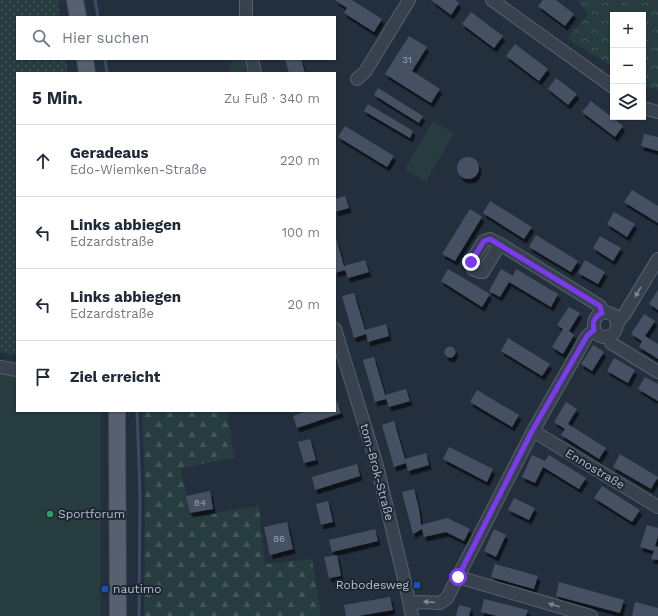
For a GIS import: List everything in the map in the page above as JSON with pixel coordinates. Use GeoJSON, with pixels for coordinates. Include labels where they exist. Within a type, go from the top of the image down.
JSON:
{"type":"FeatureCollection","features":[{"type":"Feature","properties":{"kind":"main road"},"geometry":{"type":"LineString","coordinates":[[75,0],[78,16]]}},
{"type":"Feature","properties":{"kind":"main road"},"geometry":{"type":"LineString","coordinates":[[85,60],[87,72]]}},
{"type":"Feature","properties":{"kind":"main road"},"geometry":{"type":"LineString","coordinates":[[117,412],[118,616]]}},
{"type":"Feature","properties":{"kind":"street"},"geometry":{"type":"LineString","coordinates":[[246,0],[246,16]]}},
{"type":"Feature","properties":{"kind":"street"},"geometry":{"type":"LineString","coordinates":[[357,79],[365,72],[409,0]]}},
{"type":"Feature","properties":{"kind":"street"},"geometry":{"type":"LineString","coordinates":[[492,0],[610,86]]}},
{"type":"Feature","properties":{"kind":"street"},"geometry":{"type":"LineString","coordinates":[[252,60],[255,72]]}},
{"type":"Feature","properties":{"kind":"street"},"geometry":{"type":"LineString","coordinates":[[646,109],[658,112]]}},
{"type":"Feature","properties":{"kind":"street"},"geometry":{"type":"LineString","coordinates":[[500,244],[600,306],[602,313]]}},
{"type":"Feature","properties":{"kind":"street"},"geometry":{"type":"LineString","coordinates":[[617,323],[624,315],[658,259]]}},
{"type":"Feature","properties":{"kind":"street"},"geometry":{"type":"LineString","coordinates":[[602,313],[610,313],[616,319],[617,323],[616,331],[609,336],[601,336],[594,330],[593,322],[595,318],[602,313]]}},
{"type":"Feature","properties":{"kind":"street"},"geometry":{"type":"LineString","coordinates":[[410,604],[421,602],[444,602],[532,431],[587,336],[594,330]]}},
{"type":"Feature","properties":{"kind":"street","name":"tom-Brok-Straße"},"geometry":{"type":"LineString","coordinates":[[336,332],[376,462],[412,616]]}},
{"type":"Feature","properties":{"kind":"street"},"geometry":{"type":"LineString","coordinates":[[609,336],[611,344],[658,372]]}},
{"type":"Feature","properties":{"kind":"street"},"geometry":{"type":"LineString","coordinates":[[0,367],[16,370]]}},
{"type":"Feature","properties":{"kind":"street","name":"Ennostraße"},"geometry":{"type":"LineString","coordinates":[[532,431],[658,507]]}},
{"type":"Feature","properties":{"kind":"street"},"geometry":{"type":"LineString","coordinates":[[458,577],[591,616]]}},
{"type":"Feature","properties":{"kind":"green space"},"geometry":{"type":"Polygon","coordinates":[[[0,0],[58,0],[60,16],[16,16],[16,60],[66,60],[68,72],[16,72],[16,356],[0,352],[0,0]]]}},
{"type":"Feature","properties":{"kind":"green space"},"geometry":{"type":"Polygon","coordinates":[[[577,0],[658,0],[658,90],[646,87],[646,12],[610,12],[610,65],[567,38],[588,15],[577,0]]]}},
{"type":"Feature","properties":{"kind":"green space"},"geometry":{"type":"Polygon","coordinates":[[[234,60],[244,60],[246,72],[228,72],[234,60]]]}},
{"type":"Feature","properties":{"kind":"green space"},"geometry":{"type":"Polygon","coordinates":[[[433,121],[454,133],[426,182],[405,169],[433,121]]]}},
{"type":"Feature","properties":{"kind":"green space","name":"Sportforum"},"geometry":{"type":"Polygon","coordinates":[[[0,372],[16,375],[16,412],[101,412],[101,616],[0,616],[0,372]]]}},
{"type":"Feature","properties":{"kind":"green space"},"geometry":{"type":"Polygon","coordinates":[[[142,412],[227,412],[234,458],[181,468],[190,517],[259,506],[265,564],[312,559],[321,616],[144,616],[145,482],[142,412]]]}},
{"type":"Feature","properties":{"kind":"building"},"geometry":{"type":"Polygon","coordinates":[[[335,0],[352,0],[382,19],[374,32],[344,13],[347,8],[335,0]]]}},
{"type":"Feature","properties":{"kind":"building"},"geometry":{"type":"Polygon","coordinates":[[[431,0],[455,0],[459,3],[451,15],[431,0]]]}},
{"type":"Feature","properties":{"kind":"building"},"geometry":{"type":"Polygon","coordinates":[[[543,0],[556,0],[574,14],[565,26],[538,6],[543,0]]]}},
{"type":"Feature","properties":{"kind":"building"},"geometry":{"type":"Polygon","coordinates":[[[471,12],[503,36],[494,48],[462,24],[471,12]]]}},
{"type":"Feature","properties":{"kind":"building"},"geometry":{"type":"Polygon","coordinates":[[[409,36],[427,47],[412,71],[440,89],[431,103],[385,74],[409,36]]]}},
{"type":"Feature","properties":{"kind":"building"},"geometry":{"type":"Polygon","coordinates":[[[515,44],[548,69],[539,81],[506,56],[515,44]]]}},
{"type":"Feature","properties":{"kind":"building"},"geometry":{"type":"Polygon","coordinates":[[[285,60],[301,60],[305,72],[289,72],[285,60]]]}},
{"type":"Feature","properties":{"kind":"building"},"geometry":{"type":"Polygon","coordinates":[[[556,78],[577,94],[568,105],[548,89],[556,78]]]}},
{"type":"Feature","properties":{"kind":"building"},"geometry":{"type":"Polygon","coordinates":[[[378,88],[423,116],[419,123],[374,95],[378,88]]]}},
{"type":"Feature","properties":{"kind":"building"},"geometry":{"type":"Polygon","coordinates":[[[591,101],[610,116],[610,120],[615,120],[623,126],[615,137],[582,112],[591,101]]]}},
{"type":"Feature","properties":{"kind":"building"},"geometry":{"type":"Polygon","coordinates":[[[368,104],[413,131],[410,138],[364,111],[368,104]]]}},
{"type":"Feature","properties":{"kind":"building"},"geometry":{"type":"Polygon","coordinates":[[[345,126],[394,156],[387,167],[338,137],[345,126]]]}},
{"type":"Feature","properties":{"kind":"building"},"geometry":{"type":"Polygon","coordinates":[[[644,134],[658,137],[658,151],[641,146],[644,134]]]}},
{"type":"Feature","properties":{"kind":"building"},"geometry":{"type":"Polygon","coordinates":[[[468,157],[472,158],[478,164],[478,172],[472,178],[468,179],[464,178],[458,172],[457,168],[458,164],[464,158],[468,157]]]}},
{"type":"Feature","properties":{"kind":"building"},"geometry":{"type":"Polygon","coordinates":[[[632,190],[658,206],[658,223],[624,202],[632,190]]]}},
{"type":"Feature","properties":{"kind":"building"},"geometry":{"type":"Polygon","coordinates":[[[345,196],[349,208],[336,212],[336,199],[345,196]]]}},
{"type":"Feature","properties":{"kind":"building"},"geometry":{"type":"Polygon","coordinates":[[[490,201],[532,227],[524,239],[483,213],[490,201]]]}},
{"type":"Feature","properties":{"kind":"building"},"geometry":{"type":"Polygon","coordinates":[[[470,209],[482,217],[455,261],[442,254],[470,209]]]}},
{"type":"Feature","properties":{"kind":"building"},"geometry":{"type":"Polygon","coordinates":[[[614,212],[635,224],[627,237],[607,224],[614,212]]]}},
{"type":"Feature","properties":{"kind":"building"},"geometry":{"type":"Polygon","coordinates":[[[536,235],[578,261],[571,272],[529,247],[536,235]]]}},
{"type":"Feature","properties":{"kind":"building"},"geometry":{"type":"Polygon","coordinates":[[[600,236],[621,248],[613,261],[593,248],[600,236]]]}},
{"type":"Feature","properties":{"kind":"building"},"geometry":{"type":"Polygon","coordinates":[[[336,238],[344,266],[365,260],[369,272],[348,278],[345,270],[336,273],[336,238]]]}},
{"type":"Feature","properties":{"kind":"building"},"geometry":{"type":"Polygon","coordinates":[[[585,260],[605,272],[598,284],[578,273],[585,260]]]}},
{"type":"Feature","properties":{"kind":"building"},"geometry":{"type":"Polygon","coordinates":[[[448,269],[490,294],[482,307],[441,281],[448,269]]]}},
{"type":"Feature","properties":{"kind":"building"},"geometry":{"type":"Polygon","coordinates":[[[501,269],[513,276],[516,269],[558,294],[551,307],[509,282],[500,297],[489,291],[501,269]]]}},
{"type":"Feature","properties":{"kind":"building"},"geometry":{"type":"Polygon","coordinates":[[[658,290],[658,310],[649,304],[658,290]]]}},
{"type":"Feature","properties":{"kind":"building"},"geometry":{"type":"Polygon","coordinates":[[[354,293],[365,330],[386,324],[389,336],[368,342],[366,334],[354,338],[342,296],[354,293]]]}},
{"type":"Feature","properties":{"kind":"building"},"geometry":{"type":"Polygon","coordinates":[[[569,307],[580,313],[569,331],[574,335],[563,354],[552,347],[563,329],[557,325],[569,307]]]}},
{"type":"Feature","properties":{"kind":"building"},"geometry":{"type":"Polygon","coordinates":[[[644,314],[655,321],[645,336],[658,344],[658,359],[639,347],[642,341],[631,334],[644,314]]]}},
{"type":"Feature","properties":{"kind":"building"},"geometry":{"type":"Polygon","coordinates":[[[508,338],[550,364],[542,376],[501,351],[508,338]]]}},
{"type":"Feature","properties":{"kind":"building"},"geometry":{"type":"Polygon","coordinates":[[[593,345],[604,352],[592,371],[581,364],[593,345]]]}},
{"type":"Feature","properties":{"kind":"building"},"geometry":{"type":"Polygon","coordinates":[[[450,346],[454,348],[456,352],[454,356],[450,358],[446,356],[444,352],[446,348],[450,346]]]}},
{"type":"Feature","properties":{"kind":"building"},"geometry":{"type":"Polygon","coordinates":[[[374,357],[385,395],[406,389],[410,401],[389,407],[386,399],[375,402],[363,360],[374,357]]]}},
{"type":"Feature","properties":{"kind":"building"},"geometry":{"type":"Polygon","coordinates":[[[614,358],[635,370],[628,383],[607,371],[614,358]]]}},
{"type":"Feature","properties":{"kind":"building"},"geometry":{"type":"Polygon","coordinates":[[[645,377],[658,384],[658,401],[638,389],[645,377]]]}},
{"type":"Feature","properties":{"kind":"building"},"geometry":{"type":"Polygon","coordinates":[[[477,390],[519,415],[512,427],[470,402],[477,390]]]}},
{"type":"Feature","properties":{"kind":"building"},"geometry":{"type":"Polygon","coordinates":[[[336,402],[341,413],[297,428],[293,416],[304,412],[336,412],[336,402]]]}},
{"type":"Feature","properties":{"kind":"building"},"geometry":{"type":"Polygon","coordinates":[[[566,402],[577,409],[568,424],[606,448],[599,459],[561,435],[565,429],[554,422],[566,402]]]}},
{"type":"Feature","properties":{"kind":"building"},"geometry":{"type":"Polygon","coordinates":[[[394,421],[405,459],[426,453],[429,465],[408,471],[406,463],[394,467],[382,425],[394,421]]]}},
{"type":"Feature","properties":{"kind":"building"},"geometry":{"type":"Polygon","coordinates":[[[310,439],[316,460],[304,463],[298,442],[310,439]]]}},
{"type":"Feature","properties":{"kind":"building"},"geometry":{"type":"Polygon","coordinates":[[[449,447],[493,469],[487,482],[443,459],[449,447]]]}},
{"type":"Feature","properties":{"kind":"building"},"geometry":{"type":"Polygon","coordinates":[[[620,454],[658,477],[651,489],[613,467],[620,454]]]}},
{"type":"Feature","properties":{"kind":"building"},"geometry":{"type":"Polygon","coordinates":[[[532,455],[545,461],[549,455],[586,478],[579,489],[543,467],[535,483],[522,477],[532,455]]]}},
{"type":"Feature","properties":{"kind":"building"},"geometry":{"type":"Polygon","coordinates":[[[357,464],[360,476],[315,490],[312,477],[357,464]]]}},
{"type":"Feature","properties":{"kind":"building"},"geometry":{"type":"Polygon","coordinates":[[[602,486],[640,510],[632,522],[594,498],[602,486]]]}},
{"type":"Feature","properties":{"kind":"building"},"geometry":{"type":"Polygon","coordinates":[[[414,489],[421,525],[447,518],[470,529],[464,541],[446,532],[424,537],[422,529],[413,534],[402,492],[414,489]]]}},
{"type":"Feature","properties":{"kind":"building"},"geometry":{"type":"Polygon","coordinates":[[[210,491],[213,509],[190,513],[186,496],[210,491]]]}},
{"type":"Feature","properties":{"kind":"building"},"geometry":{"type":"Polygon","coordinates":[[[514,498],[535,508],[529,520],[508,510],[514,498]]]}},
{"type":"Feature","properties":{"kind":"building"},"geometry":{"type":"Polygon","coordinates":[[[328,501],[333,522],[321,525],[316,504],[328,501]]]}},
{"type":"Feature","properties":{"kind":"building"},"geometry":{"type":"Polygon","coordinates":[[[287,522],[293,549],[270,555],[264,527],[287,522]]]}},
{"type":"Feature","properties":{"kind":"building"},"geometry":{"type":"Polygon","coordinates":[[[647,525],[658,528],[658,536],[655,546],[658,547],[658,560],[651,559],[654,551],[640,547],[647,525]]]}},
{"type":"Feature","properties":{"kind":"building"},"geometry":{"type":"Polygon","coordinates":[[[375,529],[378,541],[332,552],[329,540],[375,529]]]}},
{"type":"Feature","properties":{"kind":"building"},"geometry":{"type":"Polygon","coordinates":[[[494,529],[506,535],[496,557],[484,551],[494,529]]]}},
{"type":"Feature","properties":{"kind":"building"},"geometry":{"type":"Polygon","coordinates":[[[337,555],[341,576],[329,578],[324,557],[337,555]]]}},
{"type":"Feature","properties":{"kind":"building"},"geometry":{"type":"Polygon","coordinates":[[[495,564],[538,576],[534,589],[491,577],[495,564]]]}},
{"type":"Feature","properties":{"kind":"building"},"geometry":{"type":"Polygon","coordinates":[[[559,582],[624,600],[620,613],[556,596],[559,582]]]}},
{"type":"Feature","properties":{"kind":"building"},"geometry":{"type":"Polygon","coordinates":[[[390,597],[393,610],[358,616],[346,616],[344,605],[390,597]]]}},
{"type":"Feature","properties":{"kind":"building"},"geometry":{"type":"Polygon","coordinates":[[[484,599],[528,610],[526,616],[497,616],[481,612],[484,599]]]}},
{"type":"Feature","properties":{"kind":"building"},"geometry":{"type":"Polygon","coordinates":[[[635,602],[658,608],[658,616],[632,616],[635,602]]]}},
{"type":"Feature","properties":{"kind":"building"},"geometry":{"type":"Polygon","coordinates":[[[459,605],[471,608],[469,616],[456,616],[459,605]]]}},
{"type":"Feature","properties":{"kind":"waterway"},"geometry":{"type":"LineString","coordinates":[[95,0],[98,16]]}},
{"type":"Feature","properties":{"kind":"waterway"},"geometry":{"type":"LineString","coordinates":[[105,60],[107,72]]}},
{"type":"Feature","properties":{"kind":"waterway"},"geometry":{"type":"LineString","coordinates":[[137,412],[140,494],[139,616]]}},
{"type":"Feature","properties":{"kind":"place","name":"Sportforum"},"geometry":{"type":"Point","coordinates":[50,514]}},
{"type":"Feature","properties":{"kind":"place","name":"Robodesweg"},"geometry":{"type":"Point","coordinates":[417,585]}},
{"type":"Feature","properties":{"kind":"place","name":"nautimo"},"geometry":{"type":"Point","coordinates":[105,589]}},
{"type":"Feature","properties":{"kind":"route"},"geometry":{"type":"LineString","coordinates":[[458,577],[532,431],[587,336],[594,330],[593,322],[595,318],[602,313],[600,306],[490,239],[486,239],[484,241],[471,262]]}}]}
